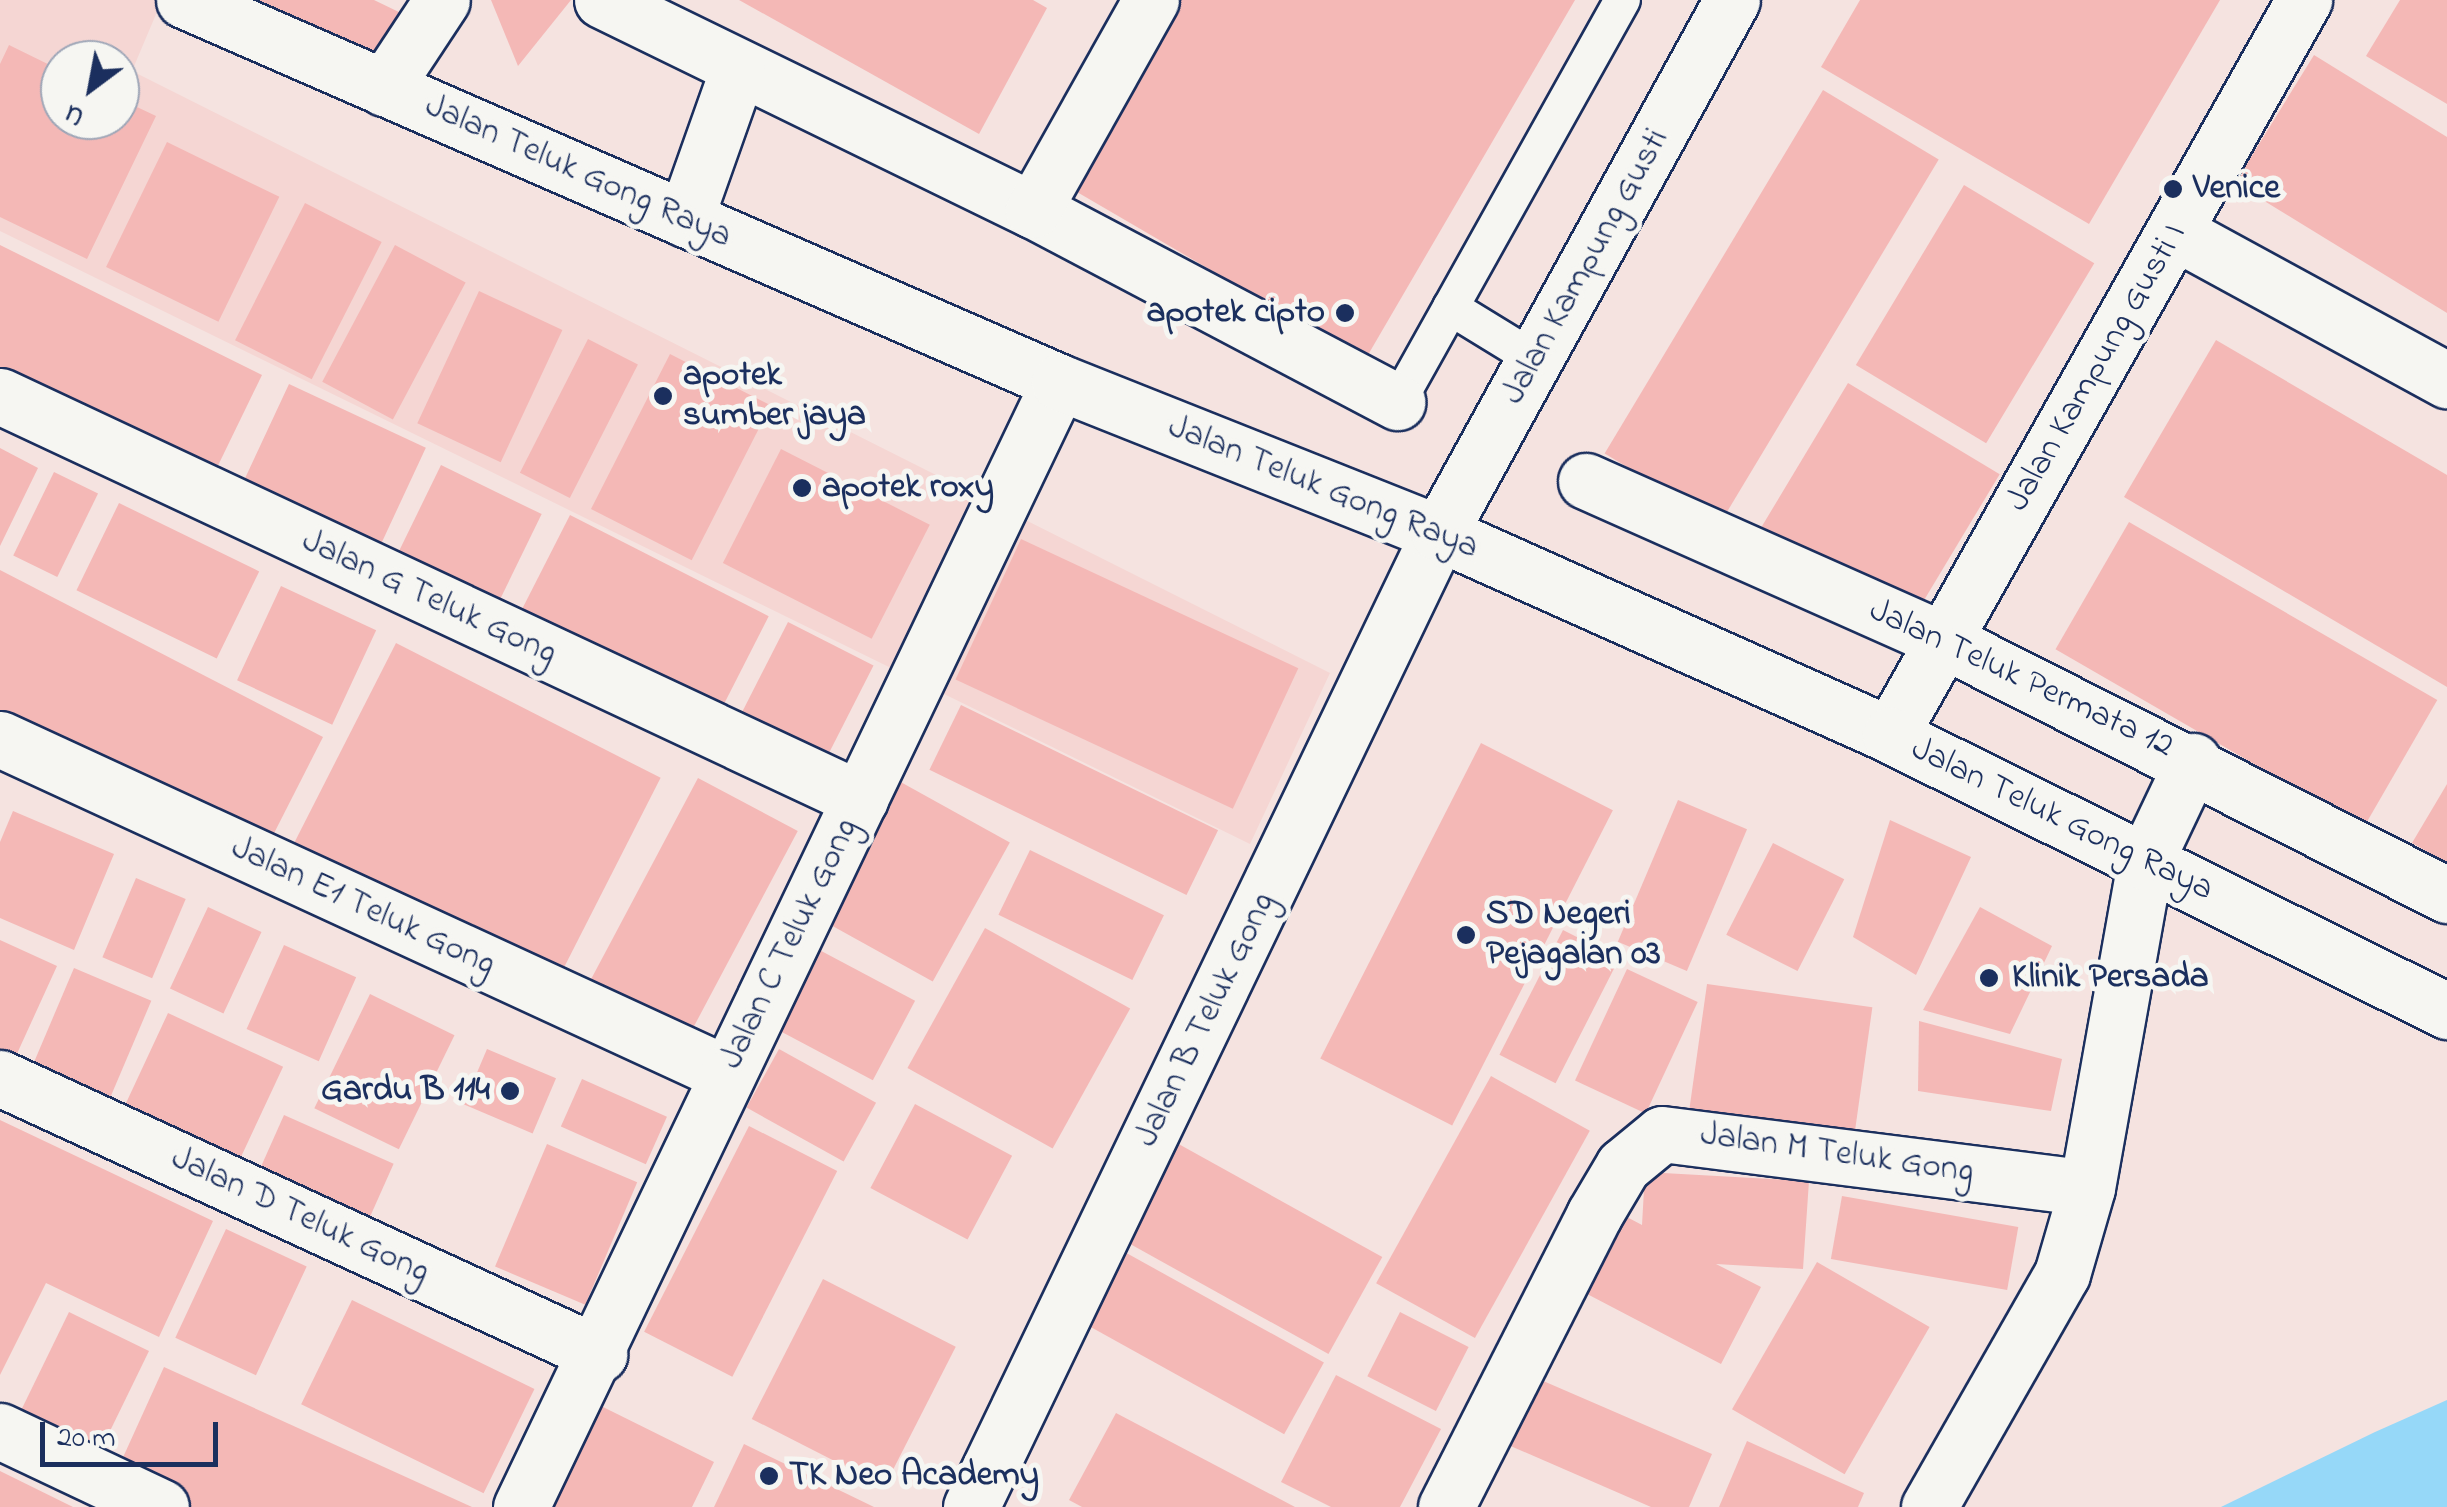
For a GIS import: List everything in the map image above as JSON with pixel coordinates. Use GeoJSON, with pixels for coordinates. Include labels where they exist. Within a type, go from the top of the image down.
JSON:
{"type":"FeatureCollection","features":[{"type":"Feature","properties":{"kind":"street","name":"Jalan Teluk Gong Raya"},"geometry":{"type":"LineString","coordinates":[[184,0],[1059,382],[1440,533],[1890,735],[2447,1011]]}},
{"type":"Feature","properties":{"kind":"street"},"geometry":{"type":"LineString","coordinates":[[384,88],[442,0]]}},
{"type":"Feature","properties":{"kind":"street"},"geometry":{"type":"LineString","coordinates":[[602,0],[738,72],[1033,210],[1396,402]]}},
{"type":"Feature","properties":{"kind":"street"},"geometry":{"type":"LineString","coordinates":[[1033,210],[1151,0]]}},
{"type":"Feature","properties":{"kind":"street","name":"Jalan Kampung Gusti"},"geometry":{"type":"LineString","coordinates":[[1440,533],[1732,0]]}},
{"type":"Feature","properties":{"kind":"street","name":"Jalan Kampung Gusti I"},"geometry":{"type":"LineString","coordinates":[[1890,735],[2304,0]]}},
{"type":"Feature","properties":{"kind":"street"},"geometry":{"type":"LineString","coordinates":[[685,219],[738,72]]}},
{"type":"Feature","properties":{"kind":"street"},"geometry":{"type":"LineString","coordinates":[[2175,232],[2447,380]]}},
{"type":"Feature","properties":{"kind":"street","name":"Jalan C Teluk Gong"},"geometry":{"type":"LineString","coordinates":[[520,1507],[599,1354],[727,1074],[1059,382]]}},
{"type":"Feature","properties":{"kind":"street","name":"Jalan G Teluk Gong"},"geometry":{"type":"LineString","coordinates":[[0,396],[860,799]]}},
{"type":"Feature","properties":{"kind":"street","name":"Jalan Teluk Permata 12"},"geometry":{"type":"LineString","coordinates":[[1586,481],[1943,640],[2193,761],[2447,895]]}},
{"type":"Feature","properties":{"kind":"street","name":"Jalan B Teluk Gong"},"geometry":{"type":"LineString","coordinates":[[971,1507],[1440,533]]}},
{"type":"Feature","properties":{"kind":"street","name":"Jalan E1 Teluk Gong"},"geometry":{"type":"LineString","coordinates":[[0,739],[727,1074]]}},
{"type":"Feature","properties":{"kind":"street"},"geometry":{"type":"LineString","coordinates":[[1929,1507],[2045,1309],[2086,1188],[2145,862],[2193,761]]}},
{"type":"Feature","properties":{"kind":"street","name":"Jalan D Teluk Gong"},"geometry":{"type":"LineString","coordinates":[[0,1078],[599,1354]]}},
{"type":"Feature","properties":{"kind":"street","name":"Jalan M Teluk Gong"},"geometry":{"type":"LineString","coordinates":[[1446,1507],[1594,1215],[1624,1166],[1662,1134],[2086,1188]]}},
{"type":"Feature","properties":{"kind":"street"},"geometry":{"type":"LineString","coordinates":[[0,1430],[160,1507]]}},
{"type":"Feature","properties":{"kind":"lane"},"geometry":{"type":"LineString","coordinates":[[1396,402],[1622,0]]}},
{"type":"Feature","properties":{"kind":"lane"},"geometry":{"type":"LineString","coordinates":[[1450,307],[1536,359]]}},
{"type":"Feature","properties":{"kind":"shaded area"},"geometry":{"type":"Polygon","coordinates":[[[0,0],[162,0],[140,52],[140,40],[40,40],[40,140],[140,140],[140,75],[1330,673],[1250,844],[0,231],[0,0]]]}},
{"type":"Feature","properties":{"kind":"water"},"geometry":{"type":"Polygon","coordinates":[[[2447,1400],[2447,1507],[2221,1507],[2375,1432],[2447,1400]]]}},
{"type":"Feature","properties":{"kind":"building"},"geometry":{"type":"Polygon","coordinates":[[[254,0],[374,0],[403,14],[377,67],[254,0]]]}},
{"type":"Feature","properties":{"kind":"building"},"geometry":{"type":"Polygon","coordinates":[[[491,0],[571,0],[518,66],[491,0]]]}},
{"type":"Feature","properties":{"kind":"building"},"geometry":{"type":"Polygon","coordinates":[[[739,0],[1033,0],[1047,8],[979,134],[739,0]]]}},
{"type":"Feature","properties":{"kind":"building"},"geometry":{"type":"Polygon","coordinates":[[[1172,0],[1575,0],[1365,360],[1065,185],[1172,0]]]}},
{"type":"Feature","properties":{"kind":"building"},"geometry":{"type":"Polygon","coordinates":[[[1860,0],[2220,0],[2089,224],[1821,67],[1860,0]]]}},
{"type":"Feature","properties":{"kind":"building"},"geometry":{"type":"Polygon","coordinates":[[[2400,0],[2447,0],[2447,104],[2366,56],[2400,0]]]}},
{"type":"Feature","properties":{"kind":"building"},"geometry":{"type":"Polygon","coordinates":[[[9,45],[40,60],[40,140],[140,140],[140,108],[156,116],[87,259],[0,217],[0,64],[9,45]]]}},
{"type":"Feature","properties":{"kind":"building"},"geometry":{"type":"Polygon","coordinates":[[[2314,55],[2447,137],[2447,313],[2235,183],[2314,55]]]}},
{"type":"Feature","properties":{"kind":"building"},"geometry":{"type":"Polygon","coordinates":[[[1823,90],[1939,160],[1720,523],[1605,453],[1823,90]]]}},
{"type":"Feature","properties":{"kind":"building"},"geometry":{"type":"Polygon","coordinates":[[[167,142],[279,197],[218,322],[106,267],[167,142]]]}},
{"type":"Feature","properties":{"kind":"building"},"geometry":{"type":"Polygon","coordinates":[[[1964,185],[2094,263],[1986,443],[1856,365],[1964,185]]]}},
{"type":"Feature","properties":{"kind":"building"},"geometry":{"type":"Polygon","coordinates":[[[305,203],[382,242],[312,379],[235,340],[305,203]]]}},
{"type":"Feature","properties":{"kind":"building"},"geometry":{"type":"Polygon","coordinates":[[[0,245],[262,375],[210,482],[0,378],[0,245]]]}},
{"type":"Feature","properties":{"kind":"building"},"geometry":{"type":"Polygon","coordinates":[[[395,245],[466,283],[393,419],[322,382],[395,245]]]}},
{"type":"Feature","properties":{"kind":"building"},"geometry":{"type":"Polygon","coordinates":[[[479,291],[562,330],[501,462],[417,423],[479,291]]]}},
{"type":"Feature","properties":{"kind":"building"},"geometry":{"type":"Polygon","coordinates":[[[588,339],[638,364],[570,498],[520,473],[588,339]]]}},
{"type":"Feature","properties":{"kind":"building"},"geometry":{"type":"Polygon","coordinates":[[[2216,340],[2447,475],[2447,687],[2124,497],[2216,340]]]}},
{"type":"Feature","properties":{"kind":"building"},"geometry":{"type":"Polygon","coordinates":[[[670,354],[771,405],[692,560],[591,509],[670,354]]]}},
{"type":"Feature","properties":{"kind":"building"},"geometry":{"type":"Polygon","coordinates":[[[1848,383],[2000,474],[1913,618],[1761,527],[1848,383]]]}},
{"type":"Feature","properties":{"kind":"building"},"geometry":{"type":"Polygon","coordinates":[[[289,384],[426,448],[371,566],[234,502],[289,384]]]}},
{"type":"Feature","properties":{"kind":"building"},"geometry":{"type":"Polygon","coordinates":[[[0,448],[38,468],[0,546],[0,448]]]}},
{"type":"Feature","properties":{"kind":"building"},"geometry":{"type":"Polygon","coordinates":[[[781,449],[930,525],[872,639],[723,563],[781,449]]]}},
{"type":"Feature","properties":{"kind":"building"},"geometry":{"type":"Polygon","coordinates":[[[441,465],[542,514],[491,618],[390,569],[441,465]]]}},
{"type":"Feature","properties":{"kind":"building"},"geometry":{"type":"Polygon","coordinates":[[[54,472],[98,493],[57,577],[13,556],[54,472]]]}},
{"type":"Feature","properties":{"kind":"building"},"geometry":{"type":"Polygon","coordinates":[[[119,503],[259,571],[217,659],[76,590],[119,503]]]}},
{"type":"Feature","properties":{"kind":"building"},"geometry":{"type":"Polygon","coordinates":[[[570,515],[769,616],[716,719],[518,617],[570,515]]]}},
{"type":"Feature","properties":{"kind":"building"},"geometry":{"type":"Polygon","coordinates":[[[2129,522],[2437,700],[2364,827],[2056,649],[2129,522]]]}},
{"type":"Feature","properties":{"kind":"building"},"geometry":{"type":"Polygon","coordinates":[[[1021,539],[1298,668],[1233,809],[955,679],[1021,539]]]}},
{"type":"Feature","properties":{"kind":"building"},"geometry":{"type":"Polygon","coordinates":[[[0,570],[323,737],[266,849],[0,712],[0,570]]]}},
{"type":"Feature","properties":{"kind":"building"},"geometry":{"type":"Polygon","coordinates":[[[281,586],[376,630],[332,725],[237,680],[281,586]]]}},
{"type":"Feature","properties":{"kind":"building"},"geometry":{"type":"Polygon","coordinates":[[[788,622],[874,666],[817,776],[732,732],[788,622]]]}},
{"type":"Feature","properties":{"kind":"building"},"geometry":{"type":"Polygon","coordinates":[[[396,643],[661,778],[554,987],[289,852],[396,643]]]}},
{"type":"Feature","properties":{"kind":"building"},"geometry":{"type":"Polygon","coordinates":[[[961,705],[1218,830],[1186,895],[929,770],[961,705]]]}},
{"type":"Feature","properties":{"kind":"building","name":"SD Negeri Pejagalan 03"},"geometry":{"type":"Polygon","coordinates":[[[1481,743],[1613,810],[1452,1126],[1320,1058],[1481,743]]]}},
{"type":"Feature","properties":{"kind":"building"},"geometry":{"type":"Polygon","coordinates":[[[698,778],[798,831],[683,1046],[583,993],[698,778]]]}},
{"type":"Feature","properties":{"kind":"building"},"geometry":{"type":"Polygon","coordinates":[[[897,780],[1010,843],[933,982],[820,919],[897,780]]]}},
{"type":"Feature","properties":{"kind":"building"},"geometry":{"type":"Polygon","coordinates":[[[2447,784],[2447,863],[2412,843],[2447,784]]]}},
{"type":"Feature","properties":{"kind":"building"},"geometry":{"type":"Polygon","coordinates":[[[1678,800],[1747,829],[1687,971],[1618,942],[1678,800]]]}},
{"type":"Feature","properties":{"kind":"building"},"geometry":{"type":"Polygon","coordinates":[[[13,811],[114,854],[74,950],[0,918],[0,842],[13,811]]]}},
{"type":"Feature","properties":{"kind":"building"},"geometry":{"type":"Polygon","coordinates":[[[1890,820],[1971,857],[1916,975],[1853,937],[1890,820]]]}},
{"type":"Feature","properties":{"kind":"building"},"geometry":{"type":"Polygon","coordinates":[[[1773,843],[1844,879],[1798,971],[1726,935],[1773,843]]]}},
{"type":"Feature","properties":{"kind":"building"},"geometry":{"type":"Polygon","coordinates":[[[1030,850],[1164,915],[1132,980],[998,915],[1030,850]]]}},
{"type":"Feature","properties":{"kind":"building"},"geometry":{"type":"Polygon","coordinates":[[[136,878],[186,899],[152,978],[102,957],[136,878]]]}},
{"type":"Feature","properties":{"kind":"building"},"geometry":{"type":"Polygon","coordinates":[[[208,907],[261,932],[223,1014],[170,989],[208,907]]]}},
{"type":"Feature","properties":{"kind":"building","name":"Klinik Persada"},"geometry":{"type":"Polygon","coordinates":[[[1980,907],[2052,946],[2010,1034],[1923,1010],[1980,907]]]}},
{"type":"Feature","properties":{"kind":"building"},"geometry":{"type":"Polygon","coordinates":[[[985,928],[1130,1008],[1053,1148],[907,1068],[985,928]]]}},
{"type":"Feature","properties":{"kind":"building"},"geometry":{"type":"Polygon","coordinates":[[[1563,930],[1619,959],[1556,1083],[1499,1055],[1563,930]]]}},
{"type":"Feature","properties":{"kind":"building"},"geometry":{"type":"Polygon","coordinates":[[[0,940],[57,966],[10,1069],[0,1065],[0,940]]]}},
{"type":"Feature","properties":{"kind":"building"},"geometry":{"type":"Polygon","coordinates":[[[284,945],[356,977],[319,1061],[247,1029],[284,945]]]}},
{"type":"Feature","properties":{"kind":"building"},"geometry":{"type":"Polygon","coordinates":[[[810,945],[915,1001],[873,1080],[768,1024],[810,945]]]}},
{"type":"Feature","properties":{"kind":"building"},"geometry":{"type":"Polygon","coordinates":[[[74,968],[151,1001],[104,1113],[26,1080],[74,968]]]}},
{"type":"Feature","properties":{"kind":"building"},"geometry":{"type":"Polygon","coordinates":[[[1627,969],[1698,1002],[1646,1113],[1575,1080],[1627,969]]]}},
{"type":"Feature","properties":{"kind":"building"},"geometry":{"type":"Polygon","coordinates":[[[1707,984],[1872,1007],[1852,1149],[1687,1126],[1707,984]]]}},
{"type":"Feature","properties":{"kind":"building"},"geometry":{"type":"Polygon","coordinates":[[[370,994],[454,1035],[399,1149],[314,1108],[370,994]]]}},
{"type":"Feature","properties":{"kind":"building"},"geometry":{"type":"Polygon","coordinates":[[[168,1013],[283,1067],[233,1174],[118,1120],[168,1013]]]}},
{"type":"Feature","properties":{"kind":"building"},"geometry":{"type":"Polygon","coordinates":[[[1919,1021],[2062,1059],[2051,1111],[1918,1091],[1919,1021]]]}},
{"type":"Feature","properties":{"kind":"building","name":"Gardu B 114"},"geometry":{"type":"Polygon","coordinates":[[[487,1049],[556,1078],[533,1134],[464,1104],[487,1049]]]}},
{"type":"Feature","properties":{"kind":"building"},"geometry":{"type":"Polygon","coordinates":[[[779,1049],[876,1103],[844,1161],[747,1108],[779,1049]]]}},
{"type":"Feature","properties":{"kind":"building"},"geometry":{"type":"Polygon","coordinates":[[[1491,1076],[1590,1131],[1475,1338],[1376,1283],[1491,1076]]]}},
{"type":"Feature","properties":{"kind":"building"},"geometry":{"type":"Polygon","coordinates":[[[582,1079],[667,1117],[646,1164],[561,1127],[582,1079]]]}},
{"type":"Feature","properties":{"kind":"building"},"geometry":{"type":"Polygon","coordinates":[[[915,1104],[1012,1156],[968,1240],[870,1188],[915,1104]]]}},
{"type":"Feature","properties":{"kind":"building"},"geometry":{"type":"Polygon","coordinates":[[[284,1115],[394,1164],[364,1230],[255,1181],[284,1115]]]}},
{"type":"Feature","properties":{"kind":"building"},"geometry":{"type":"Polygon","coordinates":[[[0,1120],[213,1221],[159,1337],[46,1283],[0,1375],[0,1120]]]}},
{"type":"Feature","properties":{"kind":"building"},"geometry":{"type":"Polygon","coordinates":[[[749,1126],[837,1171],[732,1377],[644,1332],[749,1126]]]}},
{"type":"Feature","properties":{"kind":"building"},"geometry":{"type":"Polygon","coordinates":[[[1175,1142],[1382,1257],[1328,1354],[1121,1239],[1175,1142]]]}},
{"type":"Feature","properties":{"kind":"building"},"geometry":{"type":"Polygon","coordinates":[[[547,1144],[637,1182],[585,1305],[495,1266],[547,1144]]]}},
{"type":"Feature","properties":{"kind":"building"},"geometry":{"type":"Polygon","coordinates":[[[1645,1172],[1809,1181],[1803,1269],[1716,1264],[1761,1287],[1721,1364],[1568,1284],[1608,1207],[1642,1225],[1645,1172]]]}},
{"type":"Feature","properties":{"kind":"building"},"geometry":{"type":"Polygon","coordinates":[[[1842,1196],[2018,1227],[2007,1290],[1831,1259],[1842,1196]]]}},
{"type":"Feature","properties":{"kind":"building"},"geometry":{"type":"Polygon","coordinates":[[[226,1229],[307,1267],[256,1375],[175,1338],[226,1229]]]}},
{"type":"Feature","properties":{"kind":"building"},"geometry":{"type":"Polygon","coordinates":[[[1121,1250],[1324,1362],[1284,1434],[1081,1322],[1121,1250]]]}},
{"type":"Feature","properties":{"kind":"building"},"geometry":{"type":"Polygon","coordinates":[[[1817,1262],[1930,1327],[1845,1474],[1732,1409],[1817,1262]]]}},
{"type":"Feature","properties":{"kind":"building"},"geometry":{"type":"Polygon","coordinates":[[[823,1279],[956,1347],[884,1487],[752,1419],[823,1279]]]}},
{"type":"Feature","properties":{"kind":"building"},"geometry":{"type":"Polygon","coordinates":[[[352,1300],[534,1389],[484,1493],[301,1404],[352,1300]]]}},
{"type":"Feature","properties":{"kind":"building"},"geometry":{"type":"Polygon","coordinates":[[[69,1312],[149,1351],[98,1456],[18,1417],[69,1312]]]}},
{"type":"Feature","properties":{"kind":"building"},"geometry":{"type":"Polygon","coordinates":[[[1400,1312],[1469,1347],[1436,1411],[1367,1376],[1400,1312]]]}},
{"type":"Feature","properties":{"kind":"building"},"geometry":{"type":"Polygon","coordinates":[[[164,1367],[472,1507],[186,1507],[115,1475],[164,1367]]]}},
{"type":"Feature","properties":{"kind":"building"},"geometry":{"type":"Polygon","coordinates":[[[1336,1375],[1441,1429],[1400,1507],[1331,1507],[1281,1482],[1336,1375]]]}},
{"type":"Feature","properties":{"kind":"building"},"geometry":{"type":"Polygon","coordinates":[[[1534,1377],[1712,1454],[1689,1507],[1651,1507],[1506,1444],[1534,1377]]]}},
{"type":"Feature","properties":{"kind":"building"},"geometry":{"type":"Polygon","coordinates":[[[599,1405],[714,1462],[692,1507],[550,1507],[599,1405]]]}},
{"type":"Feature","properties":{"kind":"building"},"geometry":{"type":"Polygon","coordinates":[[[1116,1413],[1295,1507],[1082,1507],[1069,1500],[1116,1413]]]}},
{"type":"Feature","properties":{"kind":"building"},"geometry":{"type":"Polygon","coordinates":[[[1747,1441],[1864,1493],[1858,1507],[1719,1507],[1747,1441]]]}},
{"type":"Feature","properties":{"kind":"building","name":"TK Neo Academy"},"geometry":{"type":"Polygon","coordinates":[[[744,1444],[874,1507],[714,1507],[744,1444]]]}},
{"type":"Feature","properties":{"kind":"building"},"geometry":{"type":"Polygon","coordinates":[[[0,1471],[73,1507],[0,1507],[0,1471]]]}},
{"type":"Feature","properties":{"kind":"place","name":"Venice"},"geometry":{"type":"Point","coordinates":[2173,189]}},
{"type":"Feature","properties":{"kind":"place","name":"apotek cipto"},"geometry":{"type":"Point","coordinates":[1345,313]}},
{"type":"Feature","properties":{"kind":"place","name":"apotek sumber jaya"},"geometry":{"type":"Point","coordinates":[663,396]}},
{"type":"Feature","properties":{"kind":"place","name":"apotek roxy"},"geometry":{"type":"Point","coordinates":[802,488]}},
{"type":"Feature","properties":{"kind":"place","name":"SD Negeri Pejagalan 03"},"geometry":{"type":"Point","coordinates":[1466,935]}},
{"type":"Feature","properties":{"kind":"place","name":"Klinik Persada"},"geometry":{"type":"Point","coordinates":[1989,978]}},
{"type":"Feature","properties":{"kind":"place","name":"Gardu B 114"},"geometry":{"type":"Point","coordinates":[510,1091]}},
{"type":"Feature","properties":{"kind":"place","name":"TK Neo Academy"},"geometry":{"type":"Point","coordinates":[769,1476]}}]}
